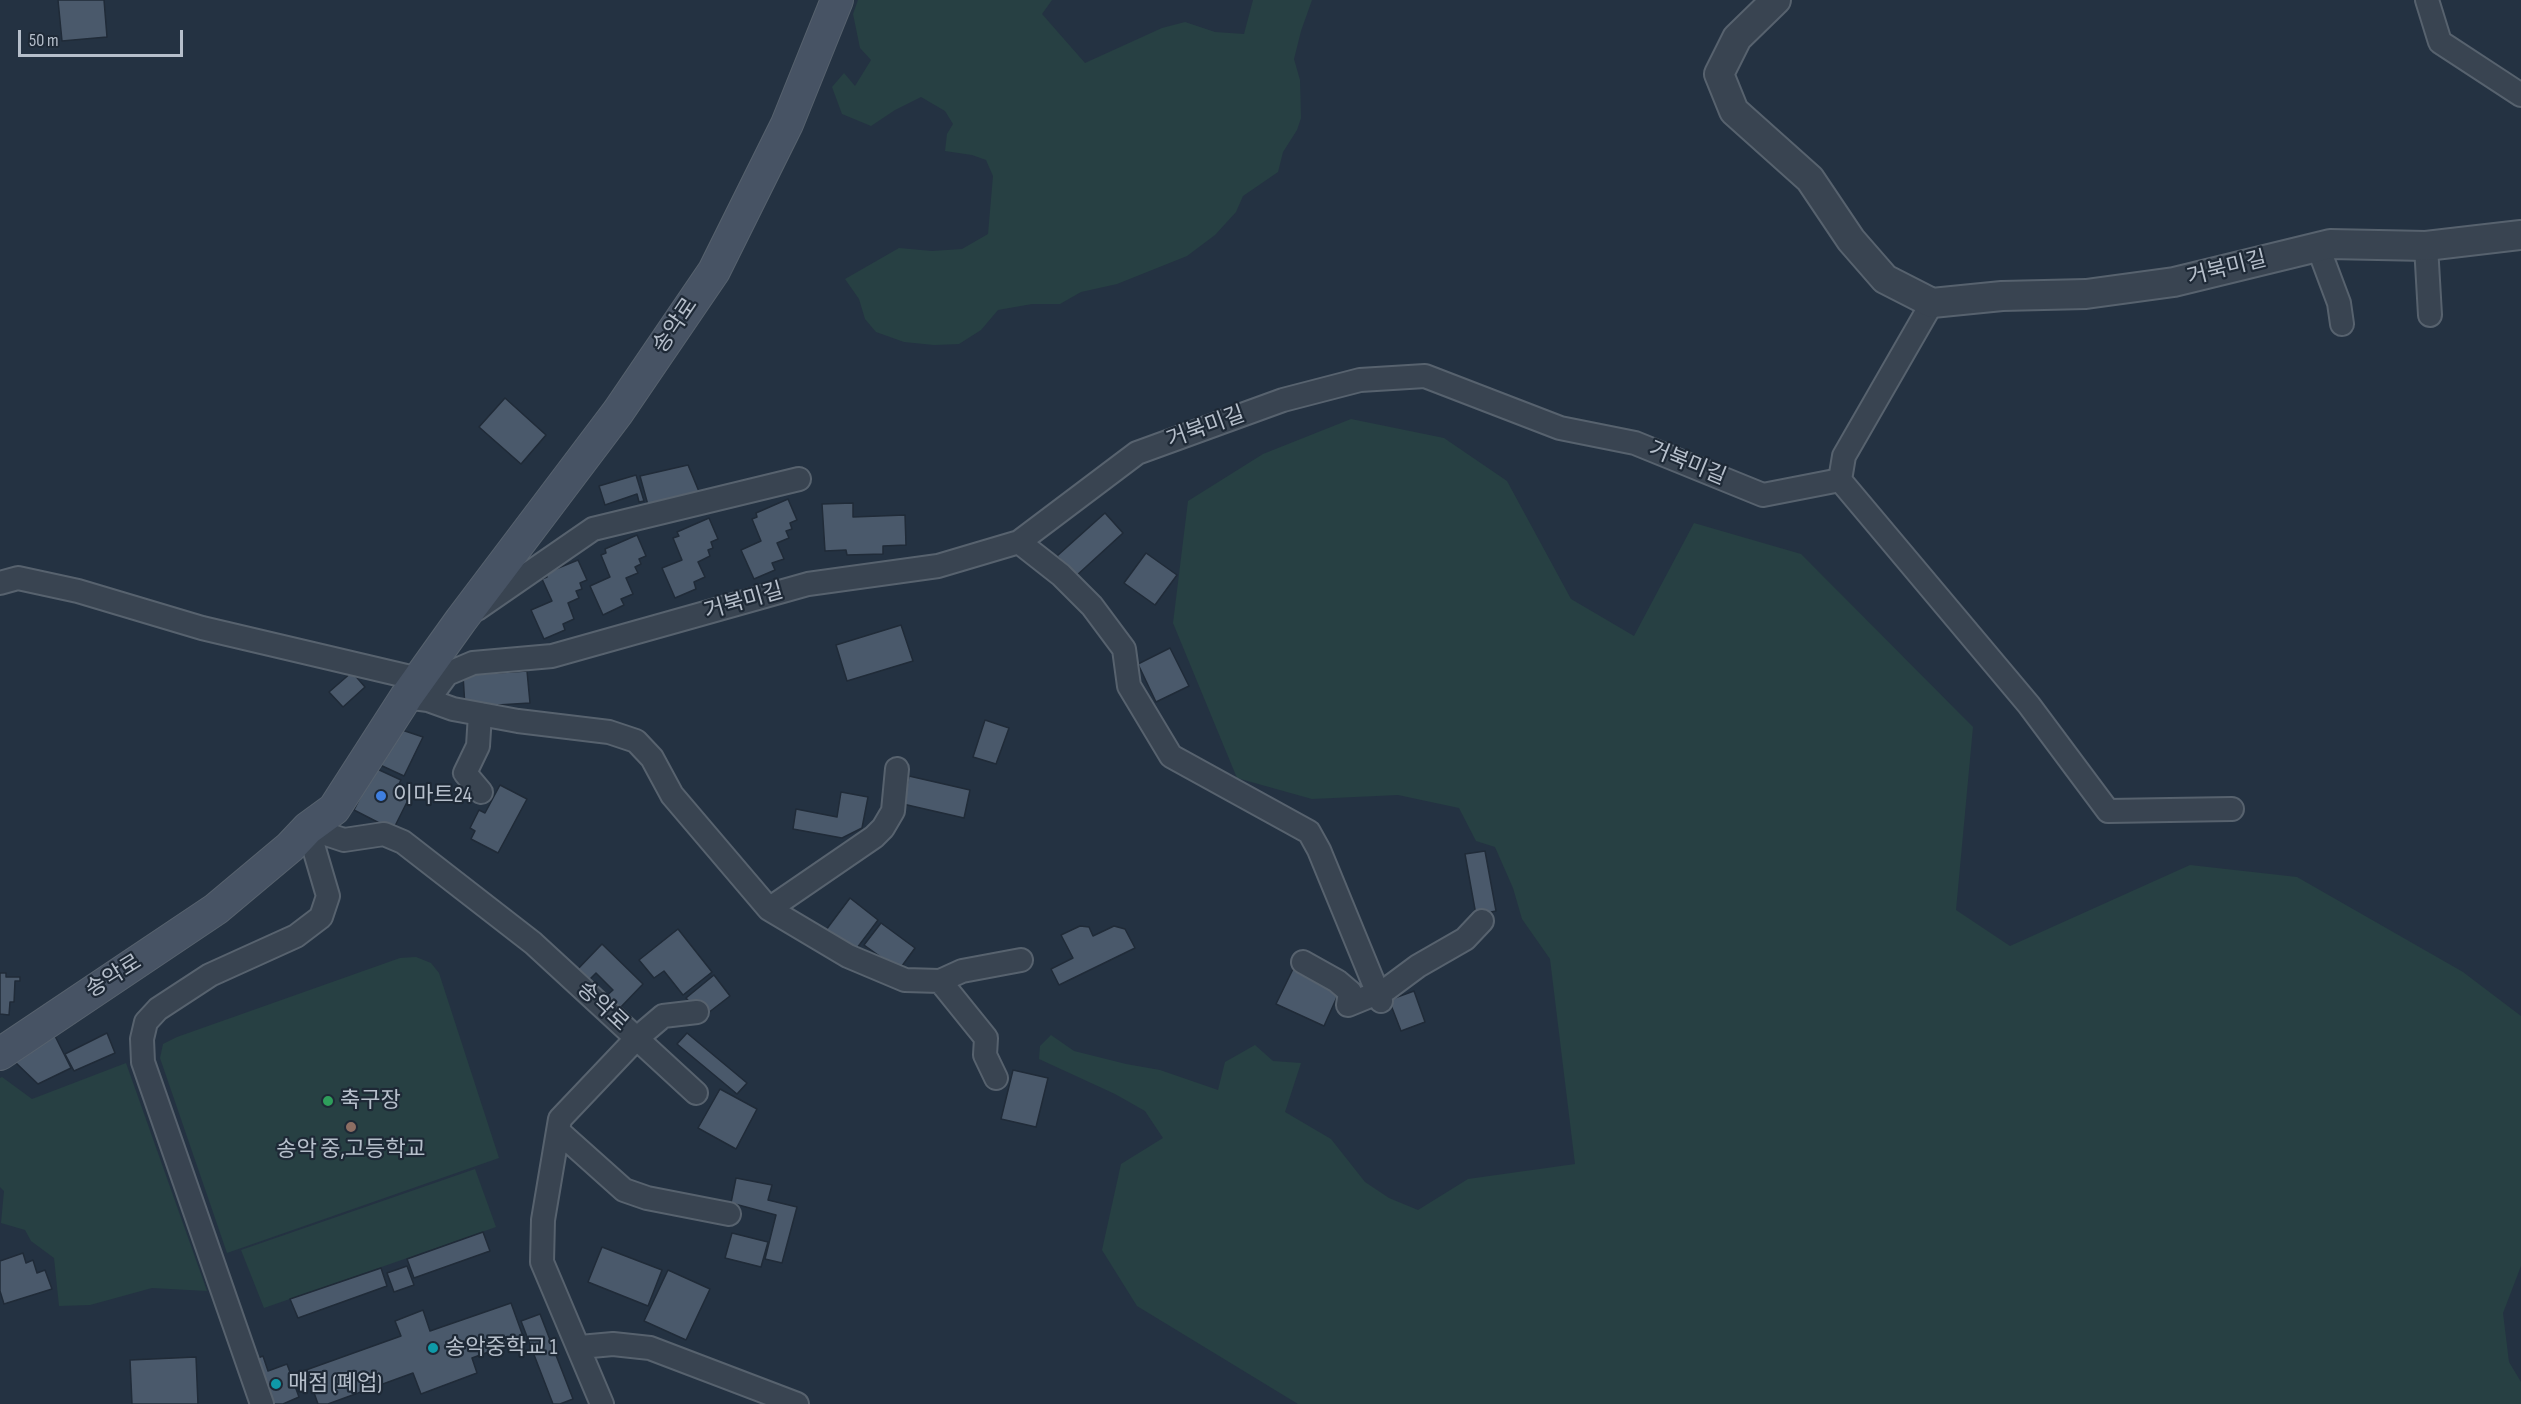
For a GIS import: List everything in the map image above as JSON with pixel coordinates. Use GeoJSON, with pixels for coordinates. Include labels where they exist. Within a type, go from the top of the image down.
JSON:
{"type":"FeatureCollection","features":[{"type":"Feature","properties":{"kind":"main road"},"geometry":{"type":"LineString","coordinates":[[0,1044],[180,918],[262,852],[318,796],[372,717],[414,691],[441,633],[577,451],[684,297],[719,242],[766,148],[827,0]]}},
{"type":"Feature","properties":{"kind":"main road","name":"송악로"},"geometry":{"type":"LineString","coordinates":[[0,1054],[216,909],[290,847],[308,828],[334,809],[375,742],[414,691],[461,620],[618,412],[714,271],[787,124],[837,0]]}},
{"type":"Feature","properties":{"kind":"street"},"geometry":{"type":"LineString","coordinates":[[1776,0],[1737,38],[1719,74],[1734,111],[1810,179],[1851,240],[1885,279],[1932,303],[1844,456],[1840,480],[2029,705],[2108,811],[2232,809]]}},
{"type":"Feature","properties":{"kind":"street"},"geometry":{"type":"LineString","coordinates":[[2427,0],[2440,42],[2521,95]]}},
{"type":"Feature","properties":{"kind":"street","name":"거북미길"},"geometry":{"type":"LineString","coordinates":[[1932,303],[2002,297],[2086,294],[2174,282],[2330,244],[2426,246],[2521,235]]}},
{"type":"Feature","properties":{"kind":"street"},"geometry":{"type":"LineString","coordinates":[[2426,246],[2430,315]]}},
{"type":"Feature","properties":{"kind":"street"},"geometry":{"type":"LineString","coordinates":[[2318,247],[2339,303],[2342,324]]}},
{"type":"Feature","properties":{"kind":"street","name":"거북미길"},"geometry":{"type":"LineString","coordinates":[[414,691],[473,663],[552,656],[808,584],[938,566],[1019,542],[1137,453],[1283,400],[1360,380],[1425,376],[1560,428],[1635,443],[1763,495],[1840,480]]}},
{"type":"Feature","properties":{"kind":"street","name":"송악로"},"geometry":{"type":"LineString","coordinates":[[461,620],[593,529],[798,479]]}},
{"type":"Feature","properties":{"kind":"street"},"geometry":{"type":"LineString","coordinates":[[1019,542],[1061,575],[1092,606],[1124,649],[1129,686],[1171,756],[1309,832],[1319,850],[1379,998]]}},
{"type":"Feature","properties":{"kind":"street"},"geometry":{"type":"LineString","coordinates":[[0,583],[18,578],[68,589],[414,691],[453,709],[519,722],[609,732],[636,741],[652,758],[672,795],[769,909],[848,956],[905,980],[940,981],[963,971],[1021,960]]}},
{"type":"Feature","properties":{"kind":"street"},"geometry":{"type":"LineString","coordinates":[[480,714],[478,746],[465,774],[481,792]]}},
{"type":"Feature","properties":{"kind":"street"},"geometry":{"type":"LineString","coordinates":[[769,909],[874,837],[883,828],[893,811],[897,769]]}},
{"type":"Feature","properties":{"kind":"street"},"geometry":{"type":"LineString","coordinates":[[262,1404],[143,1062],[142,1039],[146,1022],[158,1009],[210,975],[296,936],[321,917],[328,896],[308,828]]}},
{"type":"Feature","properties":{"kind":"street","name":"송악로"},"geometry":{"type":"LineString","coordinates":[[308,828],[344,840],[384,834],[403,842],[533,943],[636,1039],[560,1119],[543,1220],[542,1262],[580,1347],[602,1404]]}},
{"type":"Feature","properties":{"kind":"street"},"geometry":{"type":"LineString","coordinates":[[1304,962],[1337,981],[1350,992],[1348,1005],[1379,998],[1418,966],[1465,939],[1482,921]]}},
{"type":"Feature","properties":{"kind":"street"},"geometry":{"type":"LineString","coordinates":[[940,981],[986,1038],[985,1055],[996,1078]]}},
{"type":"Feature","properties":{"kind":"street"},"geometry":{"type":"LineString","coordinates":[[696,1093],[636,1039],[663,1016],[697,1012]]}},
{"type":"Feature","properties":{"kind":"street"},"geometry":{"type":"LineString","coordinates":[[558,1131],[624,1190],[647,1198],[729,1214]]}},
{"type":"Feature","properties":{"kind":"street"},"geometry":{"type":"LineString","coordinates":[[580,1347],[613,1344],[650,1348],[797,1404]]}},
{"type":"Feature","properties":{"kind":"green space"},"geometry":{"type":"Polygon","coordinates":[[[858,0],[1052,0],[1042,14],[1085,63],[1162,28],[1185,22],[1215,32],[1244,34],[1253,0],[1312,0],[1294,59],[1300,80],[1301,118],[1297,130],[1283,152],[1278,172],[1243,196],[1236,212],[1215,235],[1187,256],[1117,284],[1081,292],[1060,304],[1032,304],[998,310],[981,330],[959,344],[934,345],[904,342],[876,332],[865,319],[859,299],[845,279],[899,248],[932,251],[962,249],[988,234],[993,176],[986,160],[972,155],[945,151],[947,134],[953,124],[945,111],[921,97],[871,126],[842,114],[832,87],[844,73],[855,86],[871,60],[860,48],[853,14],[858,0]]]}},
{"type":"Feature","properties":{"kind":"green space"},"geometry":{"type":"Polygon","coordinates":[[[1351,419],[1444,438],[1507,481],[1571,599],[1634,636],[1694,523],[1801,554],[1973,727],[1956,910],[2010,946],[2190,865],[2297,877],[2463,972],[2521,1016],[2521,1266],[2503,1313],[2509,1362],[2521,1382],[2521,1404],[1298,1404],[1137,1306],[1102,1250],[1121,1164],[1163,1138],[1145,1111],[1115,1094],[1039,1059],[1040,1046],[1051,1035],[1074,1051],[1160,1070],[1218,1090],[1225,1062],[1255,1045],[1273,1061],[1301,1063],[1285,1112],[1331,1139],[1365,1182],[1389,1198],[1418,1210],[1468,1179],[1575,1164],[1550,959],[1522,919],[1513,888],[1495,847],[1476,841],[1459,808],[1398,795],[1312,799],[1237,778],[1173,623],[1188,501],[1263,454],[1351,419]]]}},
{"type":"Feature","properties":{"kind":"green space","name":"축구장"},"geometry":{"type":"Polygon","coordinates":[[[416,957],[431,963],[439,973],[499,1158],[227,1253],[160,1058],[163,1044],[177,1037],[400,958],[416,957]]]}},
{"type":"Feature","properties":{"kind":"green space"},"geometry":{"type":"Polygon","coordinates":[[[126,1063],[207,1291],[152,1288],[90,1305],[59,1306],[54,1258],[31,1241],[25,1230],[1,1223],[4,1191],[0,1187],[0,1078],[2,1077],[32,1099],[126,1063]]]}},
{"type":"Feature","properties":{"kind":"green space"},"geometry":{"type":"Polygon","coordinates":[[[475,1169],[496,1227],[264,1308],[241,1250],[475,1169]]]}},
{"type":"Feature","properties":{"kind":"building"},"geometry":{"type":"Polygon","coordinates":[[[58,0],[104,0],[107,37],[62,41],[58,0]]]}},
{"type":"Feature","properties":{"kind":"building"},"geometry":{"type":"Polygon","coordinates":[[[505,398],[546,435],[521,464],[479,427],[505,398]]]}},
{"type":"Feature","properties":{"kind":"building"},"geometry":{"type":"Polygon","coordinates":[[[688,465],[700,494],[648,505],[640,476],[688,465]]]}},
{"type":"Feature","properties":{"kind":"building"},"geometry":{"type":"Polygon","coordinates":[[[636,475],[644,501],[639,502],[637,494],[605,505],[599,486],[636,475]]]}},
{"type":"Feature","properties":{"kind":"building"},"geometry":{"type":"Polygon","coordinates":[[[788,499],[797,520],[790,523],[792,529],[786,531],[789,538],[777,543],[784,559],[772,563],[775,570],[754,579],[741,550],[761,541],[752,519],[757,517],[756,513],[788,499]]]}},
{"type":"Feature","properties":{"kind":"building"},"geometry":{"type":"Polygon","coordinates":[[[853,503],[853,517],[905,515],[906,545],[883,546],[883,554],[847,555],[846,550],[825,551],[822,504],[853,503]]]}},
{"type":"Feature","properties":{"kind":"building"},"geometry":{"type":"Polygon","coordinates":[[[1105,513],[1123,533],[1076,576],[1057,556],[1105,513]]]}},
{"type":"Feature","properties":{"kind":"building"},"geometry":{"type":"Polygon","coordinates":[[[709,518],[718,539],[711,542],[713,548],[708,550],[710,556],[698,562],[705,577],[694,582],[696,589],[675,598],[662,568],[682,560],[673,538],[679,536],[677,532],[709,518]]]}},
{"type":"Feature","properties":{"kind":"building"},"geometry":{"type":"Polygon","coordinates":[[[637,535],[646,556],[639,559],[641,564],[635,567],[638,573],[626,578],[633,594],[621,599],[624,605],[603,615],[590,586],[610,577],[601,555],[606,553],[605,549],[637,535]]]}},
{"type":"Feature","properties":{"kind":"building"},"geometry":{"type":"Polygon","coordinates":[[[1146,553],[1177,575],[1155,605],[1124,583],[1146,553]]]}},
{"type":"Feature","properties":{"kind":"building"},"geometry":{"type":"Polygon","coordinates":[[[578,560],[587,580],[580,583],[582,589],[576,591],[579,598],[568,603],[574,619],[563,624],[565,630],[544,639],[531,610],[552,601],[542,579],[547,577],[546,573],[578,560]]]}},
{"type":"Feature","properties":{"kind":"building"},"geometry":{"type":"Polygon","coordinates":[[[901,625],[913,661],[847,681],[836,645],[901,625]]]}},
{"type":"Feature","properties":{"kind":"building"},"geometry":{"type":"Polygon","coordinates":[[[1170,648],[1189,686],[1156,702],[1138,664],[1170,648]]]}},
{"type":"Feature","properties":{"kind":"building"},"geometry":{"type":"Polygon","coordinates":[[[527,671],[530,703],[465,707],[463,675],[527,671]]]}},
{"type":"Feature","properties":{"kind":"building"},"geometry":{"type":"Polygon","coordinates":[[[352,672],[365,687],[343,707],[329,692],[352,672]]]}},
{"type":"Feature","properties":{"kind":"building"},"geometry":{"type":"Polygon","coordinates":[[[985,720],[1009,728],[996,764],[973,757],[985,720]]]}},
{"type":"Feature","properties":{"kind":"building"},"geometry":{"type":"Polygon","coordinates":[[[399,729],[423,737],[404,776],[378,764],[399,729]]]}},
{"type":"Feature","properties":{"kind":"building","name":"이마트24"},"geometry":{"type":"Polygon","coordinates":[[[375,768],[401,780],[394,793],[408,800],[393,830],[354,810],[375,768]]]}},
{"type":"Feature","properties":{"kind":"building"},"geometry":{"type":"Polygon","coordinates":[[[909,776],[970,790],[964,818],[903,804],[909,776]]]}},
{"type":"Feature","properties":{"kind":"building"},"geometry":{"type":"Polygon","coordinates":[[[500,785],[527,799],[498,853],[471,839],[475,831],[470,828],[479,810],[485,813],[500,785]]]}},
{"type":"Feature","properties":{"kind":"building"},"geometry":{"type":"Polygon","coordinates":[[[841,792],[868,797],[862,828],[842,838],[793,829],[796,809],[837,817],[841,792]]]}},
{"type":"Feature","properties":{"kind":"building"},"geometry":{"type":"Polygon","coordinates":[[[1485,851],[1496,911],[1476,915],[1465,854],[1485,851]]]}},
{"type":"Feature","properties":{"kind":"building"},"geometry":{"type":"Polygon","coordinates":[[[850,898],[878,920],[854,952],[826,930],[850,898]]]}},
{"type":"Feature","properties":{"kind":"building"},"geometry":{"type":"Polygon","coordinates":[[[881,923],[915,948],[899,970],[864,945],[881,923]]]}},
{"type":"Feature","properties":{"kind":"building"},"geometry":{"type":"Polygon","coordinates":[[[1080,926],[1089,927],[1093,936],[1114,926],[1125,929],[1135,948],[1059,985],[1051,969],[1073,958],[1061,935],[1080,926]]]}},
{"type":"Feature","properties":{"kind":"building"},"geometry":{"type":"Polygon","coordinates":[[[678,929],[712,972],[683,995],[664,971],[654,978],[639,960],[678,929]]]}},
{"type":"Feature","properties":{"kind":"building"},"geometry":{"type":"Polygon","coordinates":[[[602,944],[643,984],[618,1010],[604,998],[613,990],[596,973],[587,982],[576,971],[602,944]]]}},
{"type":"Feature","properties":{"kind":"building"},"geometry":{"type":"Polygon","coordinates":[[[1294,967],[1341,988],[1324,1026],[1276,1004],[1294,967]]]}},
{"type":"Feature","properties":{"kind":"building"},"geometry":{"type":"Polygon","coordinates":[[[0,973],[6,973],[6,977],[20,977],[20,981],[15,981],[14,1002],[10,1002],[9,1015],[0,1014],[0,973]]]}},
{"type":"Feature","properties":{"kind":"building"},"geometry":{"type":"Polygon","coordinates":[[[714,975],[730,996],[708,1013],[699,1003],[694,1007],[686,998],[714,975]]]}},
{"type":"Feature","properties":{"kind":"building"},"geometry":{"type":"Polygon","coordinates":[[[1414,991],[1425,1022],[1401,1031],[1389,1000],[1414,991]]]}},
{"type":"Feature","properties":{"kind":"building"},"geometry":{"type":"Polygon","coordinates":[[[107,1033],[115,1053],[74,1071],[65,1054],[107,1033]]]}},
{"type":"Feature","properties":{"kind":"building"},"geometry":{"type":"Polygon","coordinates":[[[687,1033],[747,1083],[737,1094],[677,1044],[687,1033]]]}},
{"type":"Feature","properties":{"kind":"building"},"geometry":{"type":"Polygon","coordinates":[[[55,1036],[71,1068],[38,1084],[14,1061],[55,1036]]]}},
{"type":"Feature","properties":{"kind":"building"},"geometry":{"type":"Polygon","coordinates":[[[1013,1070],[1048,1078],[1036,1127],[1001,1119],[1013,1070]]]}},
{"type":"Feature","properties":{"kind":"building"},"geometry":{"type":"Polygon","coordinates":[[[720,1089],[757,1109],[736,1149],[698,1128],[720,1089]]]}},
{"type":"Feature","properties":{"kind":"building"},"geometry":{"type":"Polygon","coordinates":[[[736,1178],[772,1185],[768,1200],[797,1207],[782,1263],[765,1259],[776,1215],[731,1203],[736,1178]]]}},
{"type":"Feature","properties":{"kind":"building"},"geometry":{"type":"Polygon","coordinates":[[[483,1232],[490,1251],[414,1278],[407,1259],[483,1232]]]}},
{"type":"Feature","properties":{"kind":"building"},"geometry":{"type":"Polygon","coordinates":[[[732,1233],[768,1242],[761,1267],[725,1258],[732,1233]]]}},
{"type":"Feature","properties":{"kind":"building"},"geometry":{"type":"Polygon","coordinates":[[[602,1247],[662,1270],[648,1306],[588,1282],[602,1247]]]}},
{"type":"Feature","properties":{"kind":"building"},"geometry":{"type":"Polygon","coordinates":[[[23,1253],[26,1263],[33,1260],[37,1273],[45,1270],[52,1289],[4,1304],[0,1291],[0,1261],[23,1253]]]}},
{"type":"Feature","properties":{"kind":"building"},"geometry":{"type":"Polygon","coordinates":[[[407,1266],[414,1285],[394,1292],[387,1273],[407,1266]]]}},
{"type":"Feature","properties":{"kind":"building"},"geometry":{"type":"Polygon","coordinates":[[[381,1268],[387,1286],[298,1318],[290,1299],[381,1268]]]}},
{"type":"Feature","properties":{"kind":"building"},"geometry":{"type":"Polygon","coordinates":[[[668,1270],[710,1289],[686,1340],[644,1321],[668,1270]]]}},
{"type":"Feature","properties":{"kind":"building","name":"송악중학교 1"},"geometry":{"type":"Polygon","coordinates":[[[511,1303],[524,1339],[472,1358],[477,1373],[421,1394],[413,1373],[328,1404],[318,1404],[306,1370],[401,1336],[395,1321],[423,1310],[430,1331],[511,1303]]]}},
{"type":"Feature","properties":{"kind":"building"},"geometry":{"type":"Polygon","coordinates":[[[540,1314],[573,1399],[560,1404],[553,1404],[521,1321],[540,1314]]]}},
{"type":"Feature","properties":{"kind":"building","name":"매점 (폐업)"},"geometry":{"type":"Polygon","coordinates":[[[263,1356],[268,1371],[287,1364],[299,1397],[283,1404],[265,1404],[250,1361],[263,1356]]]}},
{"type":"Feature","properties":{"kind":"building"},"geometry":{"type":"Polygon","coordinates":[[[196,1357],[198,1404],[132,1404],[130,1360],[196,1357]]]}},
{"type":"Feature","properties":{"kind":"place","name":"이마트24"},"geometry":{"type":"Point","coordinates":[381,796]}},
{"type":"Feature","properties":{"kind":"place","name":"축구장"},"geometry":{"type":"Point","coordinates":[328,1101]}},
{"type":"Feature","properties":{"kind":"place","name":"송악 중,고등학교"},"geometry":{"type":"Point","coordinates":[351,1127]}},
{"type":"Feature","properties":{"kind":"place","name":"송악중학교 1"},"geometry":{"type":"Point","coordinates":[433,1348]}},
{"type":"Feature","properties":{"kind":"place","name":"매점 (폐업)"},"geometry":{"type":"Point","coordinates":[276,1384]}}]}
